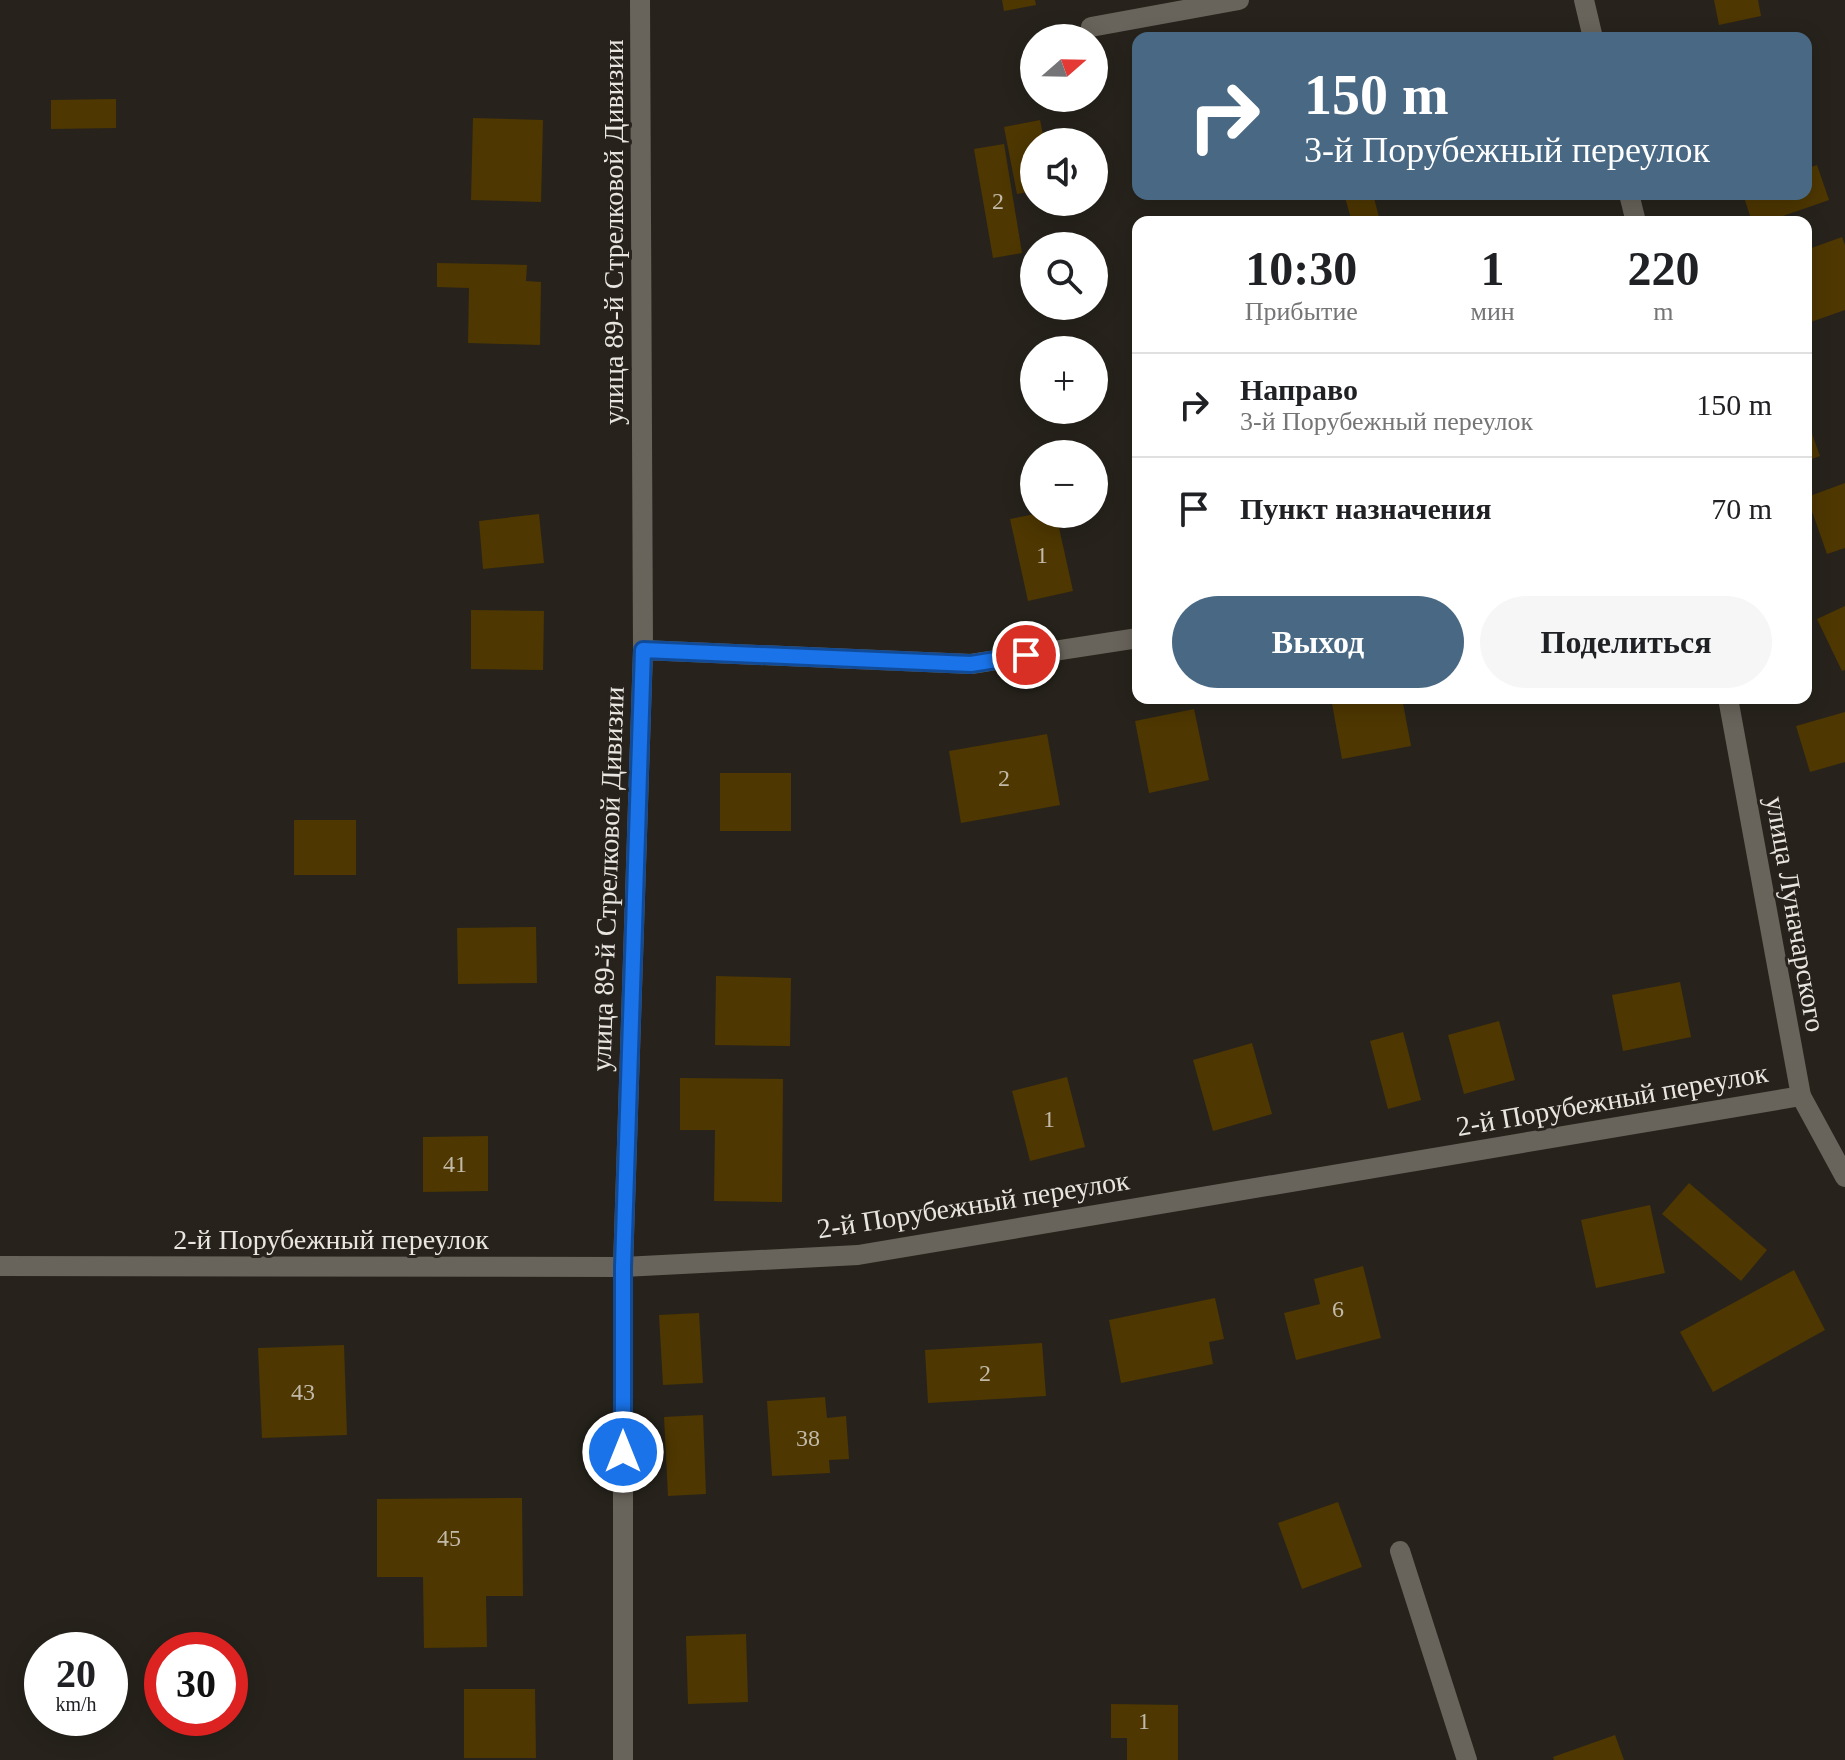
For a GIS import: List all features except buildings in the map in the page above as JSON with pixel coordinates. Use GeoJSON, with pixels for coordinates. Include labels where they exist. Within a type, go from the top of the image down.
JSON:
{"type":"FeatureCollection","features":[{"type":"Feature","properties":{"kind":"street","name":"улица 89-й Стрелковой Дивизии"},"geometry":{"type":"LineString","coordinates":[[623,1760],[623,1267],[643,650],[640,0]]}},
{"type":"Feature","properties":{"kind":"street"},"geometry":{"type":"LineString","coordinates":[[1107,24],[1239,0]]}},
{"type":"Feature","properties":{"kind":"street"},"geometry":{"type":"LineString","coordinates":[[1584,0],[1592,32]]}},
{"type":"Feature","properties":{"kind":"street"},"geometry":{"type":"LineString","coordinates":[[643,650],[971,664],[1132,639]]}},
{"type":"Feature","properties":{"kind":"street","name":"улица Луначарского"},"geometry":{"type":"LineString","coordinates":[[1729,704],[1801,1096],[1845,1177]]}},
{"type":"Feature","properties":{"kind":"street","name":"2-й Порубежный переулок"},"geometry":{"type":"LineString","coordinates":[[0,1266],[623,1267],[858,1255],[1801,1096]]}},
{"type":"Feature","properties":{"kind":"street"},"geometry":{"type":"LineString","coordinates":[[1400,1551],[1467,1760]]}},
{"type":"Feature","properties":{"kind":"route"},"geometry":{"type":"LineString","coordinates":[[623,1452],[623,1267],[643,650],[971,664],[1026,655]]}}]}
